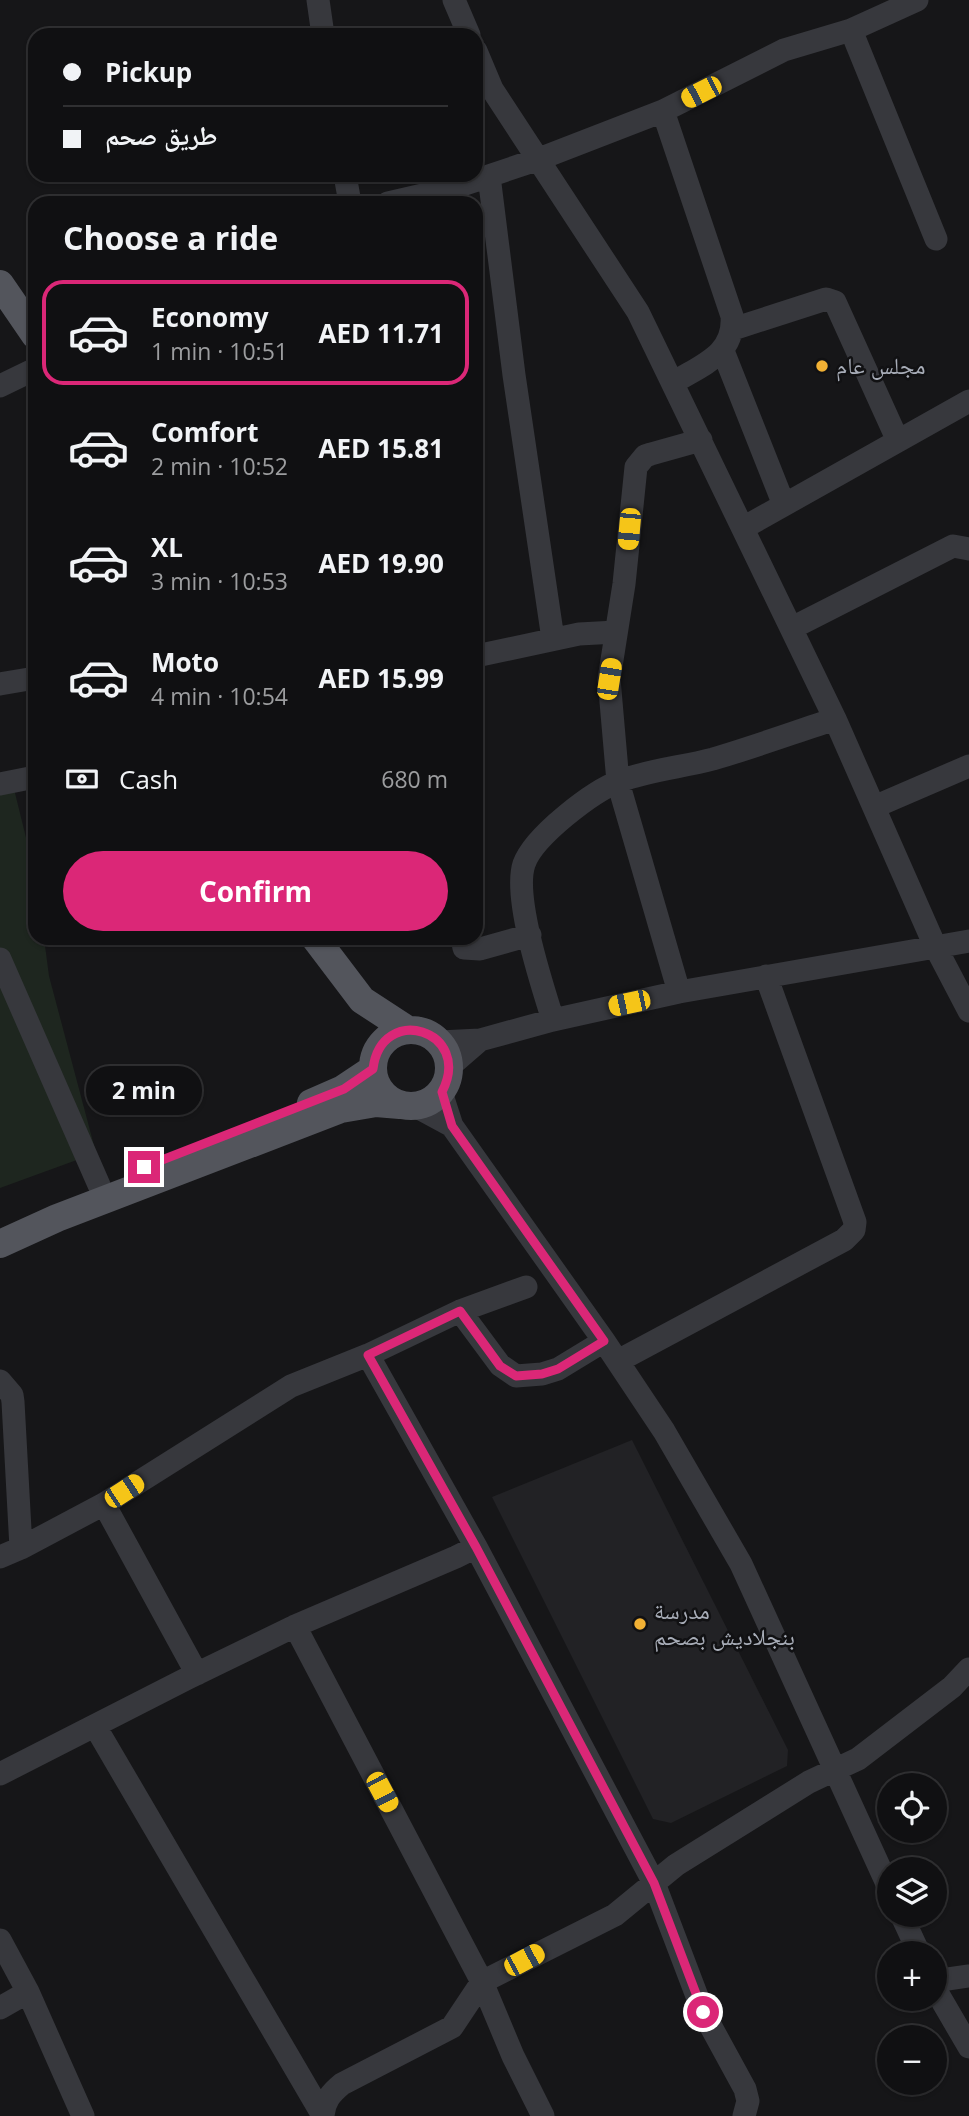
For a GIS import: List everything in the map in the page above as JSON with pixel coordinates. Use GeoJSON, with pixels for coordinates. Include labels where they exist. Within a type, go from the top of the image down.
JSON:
{"type":"FeatureCollection","features":[{"type":"Feature","properties":{"kind":"main road"},"geometry":{"type":"LineString","coordinates":[[0,284],[28,325]]}},
{"type":"Feature","properties":{"kind":"main road"},"geometry":{"type":"LineString","coordinates":[[320,945],[362,1000],[408,1030]]}},
{"type":"Feature","properties":{"kind":"main road"},"geometry":{"type":"LineString","coordinates":[[362,1000],[375,1059],[376,1084],[386,1097],[407,1105]]}},
{"type":"Feature","properties":{"kind":"main road"},"geometry":{"type":"LineString","coordinates":[[0,1226],[43,1206],[332,1095],[375,1059],[396,1033],[408,1030],[431,1035],[444,1067],[430,1102],[407,1105],[376,1103],[341,1109],[57,1218],[0,1244]]}},
{"type":"Feature","properties":{"kind":"street"},"geometry":{"type":"LineString","coordinates":[[317,0],[322,28]]}},
{"type":"Feature","properties":{"kind":"street"},"geometry":{"type":"LineString","coordinates":[[454,0],[466,28]]}},
{"type":"Feature","properties":{"kind":"street"},"geometry":{"type":"LineString","coordinates":[[483,178],[663,111],[785,50],[851,30],[918,0]]}},
{"type":"Feature","properties":{"kind":"street"},"geometry":{"type":"LineString","coordinates":[[851,30],[936,239]]}},
{"type":"Feature","properties":{"kind":"street"},"geometry":{"type":"LineString","coordinates":[[483,68],[492,89],[638,312],[792,628],[935,946],[969,1012]]}},
{"type":"Feature","properties":{"kind":"street"},"geometry":{"type":"LineString","coordinates":[[663,111],[732,316],[733,329],[730,341],[723,351],[673,383]]}},
{"type":"Feature","properties":{"kind":"street"},"geometry":{"type":"LineString","coordinates":[[489,176],[514,375],[553,639]]}},
{"type":"Feature","properties":{"kind":"street"},"geometry":{"type":"LineString","coordinates":[[418,196],[471,182]]}},
{"type":"Feature","properties":{"kind":"street"},"geometry":{"type":"LineString","coordinates":[[733,329],[826,299],[835,302],[898,441]]}},
{"type":"Feature","properties":{"kind":"street"},"geometry":{"type":"LineString","coordinates":[[723,351],[784,505]]}},
{"type":"Feature","properties":{"kind":"street"},"geometry":{"type":"LineString","coordinates":[[0,386],[28,372]]}},
{"type":"Feature","properties":{"kind":"street"},"geometry":{"type":"LineString","coordinates":[[743,528],[969,401]]}},
{"type":"Feature","properties":{"kind":"street"},"geometry":{"type":"LineString","coordinates":[[680,992],[618,782],[609,679],[624,584],[636,467],[639,461],[651,454],[701,440]]}},
{"type":"Feature","properties":{"kind":"street"},"geometry":{"type":"LineString","coordinates":[[792,628],[953,546],[969,549]]}},
{"type":"Feature","properties":{"kind":"street"},"geometry":{"type":"LineString","coordinates":[[483,654],[579,634],[616,632]]}},
{"type":"Feature","properties":{"kind":"street"},"geometry":{"type":"LineString","coordinates":[[0,684],[28,679]]}},
{"type":"Feature","properties":{"kind":"street"},"geometry":{"type":"LineString","coordinates":[[552,1020],[521,891],[524,863],[544,833],[571,811],[618,782],[715,758],[835,719]]}},
{"type":"Feature","properties":{"kind":"street"},"geometry":{"type":"LineString","coordinates":[[874,807],[969,766]]}},
{"type":"Feature","properties":{"kind":"street"},"geometry":{"type":"LineString","coordinates":[[0,784],[28,778]]}},
{"type":"Feature","properties":{"kind":"street"},"geometry":{"type":"LineString","coordinates":[[463,945],[464,948],[480,949],[530,935]]}},
{"type":"Feature","properties":{"kind":"street"},"geometry":{"type":"LineString","coordinates":[[877,1862],[741,1564],[664,1430],[452,1126],[444,1067],[480,1040],[552,1020],[680,992],[969,941]]}},
{"type":"Feature","properties":{"kind":"street"},"geometry":{"type":"LineString","coordinates":[[0,959],[99,1185]]}},
{"type":"Feature","properties":{"kind":"street"},"geometry":{"type":"LineString","coordinates":[[618,1362],[844,1240],[854,1230],[855,1222],[765,976]]}},
{"type":"Feature","properties":{"kind":"street"},"geometry":{"type":"LineString","coordinates":[[407,1105],[452,1126]]}},
{"type":"Feature","properties":{"kind":"street"},"geometry":{"type":"LineString","coordinates":[[0,1381],[12,1395],[13,1402],[10,1552],[104,1504],[291,1386],[368,1355],[460,1311],[526,1287]]}},
{"type":"Feature","properties":{"kind":"street"},"geometry":{"type":"LineString","coordinates":[[460,1311],[500,1366],[516,1376],[542,1374],[558,1369],[604,1341]]}},
{"type":"Feature","properties":{"kind":"street"},"geometry":{"type":"LineString","coordinates":[[368,1355],[476,1547],[654,1883],[703,2012],[746,2089],[748,2101],[744,2116]]}},
{"type":"Feature","properties":{"kind":"street"},"geometry":{"type":"LineString","coordinates":[[104,1504],[197,1674]]}},
{"type":"Feature","properties":{"kind":"street"},"geometry":{"type":"LineString","coordinates":[[0,1774],[295,1626],[476,1547]]}},
{"type":"Feature","properties":{"kind":"street"},"geometry":{"type":"LineString","coordinates":[[295,1626],[482,1982],[513,2056],[543,2116]]}},
{"type":"Feature","properties":{"kind":"street"},"geometry":{"type":"LineString","coordinates":[[323,2115],[332,2091],[342,2084],[452,2027],[482,1982],[615,1915],[676,1865],[809,1782],[858,1759],[952,1687],[969,1669]]}},
{"type":"Feature","properties":{"kind":"street"},"geometry":{"type":"LineString","coordinates":[[95,1726],[323,2115]]}},
{"type":"Feature","properties":{"kind":"street"},"geometry":{"type":"LineString","coordinates":[[0,1940],[28,1992],[83,2116]]}},
{"type":"Feature","properties":{"kind":"street"},"geometry":{"type":"LineString","coordinates":[[947,1979],[969,1976]]}},
{"type":"Feature","properties":{"kind":"street"},"geometry":{"type":"LineString","coordinates":[[0,2008],[28,1992]]}},
{"type":"Feature","properties":{"kind":"street"},"geometry":{"type":"LineString","coordinates":[[947,2009],[969,2047]]}},
{"type":"Feature","properties":{"kind":"shaded area"},"geometry":{"type":"Polygon","coordinates":[[[14,789],[28,846],[28,945],[45,945],[49,976],[96,1153],[0,1188],[0,791],[14,789]]]}},
{"type":"Feature","properties":{"kind":"shaded area","name":"مدرسة بنجلاديش بصحم"},"geometry":{"type":"Polygon","coordinates":[[[632,1440],[788,1750],[787,1766],[671,1823],[653,1819],[492,1497],[632,1440]]]}},
{"type":"Feature","properties":{"kind":"place","name":"مجلس عام"},"geometry":{"type":"Point","coordinates":[822,366]}},
{"type":"Feature","properties":{"kind":"place","name":"مدرسة بنجلاديش بصحم"},"geometry":{"type":"Point","coordinates":[640,1624]}},
{"type":"Feature","properties":{"kind":"route"},"geometry":{"type":"LineString","coordinates":[[144,1167],[344,1089],[373,1069],[378,1049],[386,1039],[396,1033],[419,1031],[440,1042],[450,1066],[448,1080],[442,1092],[452,1126],[604,1341],[558,1369],[542,1374],[516,1376],[500,1366],[460,1311],[368,1355],[476,1547],[654,1883],[703,2012]]}}]}
